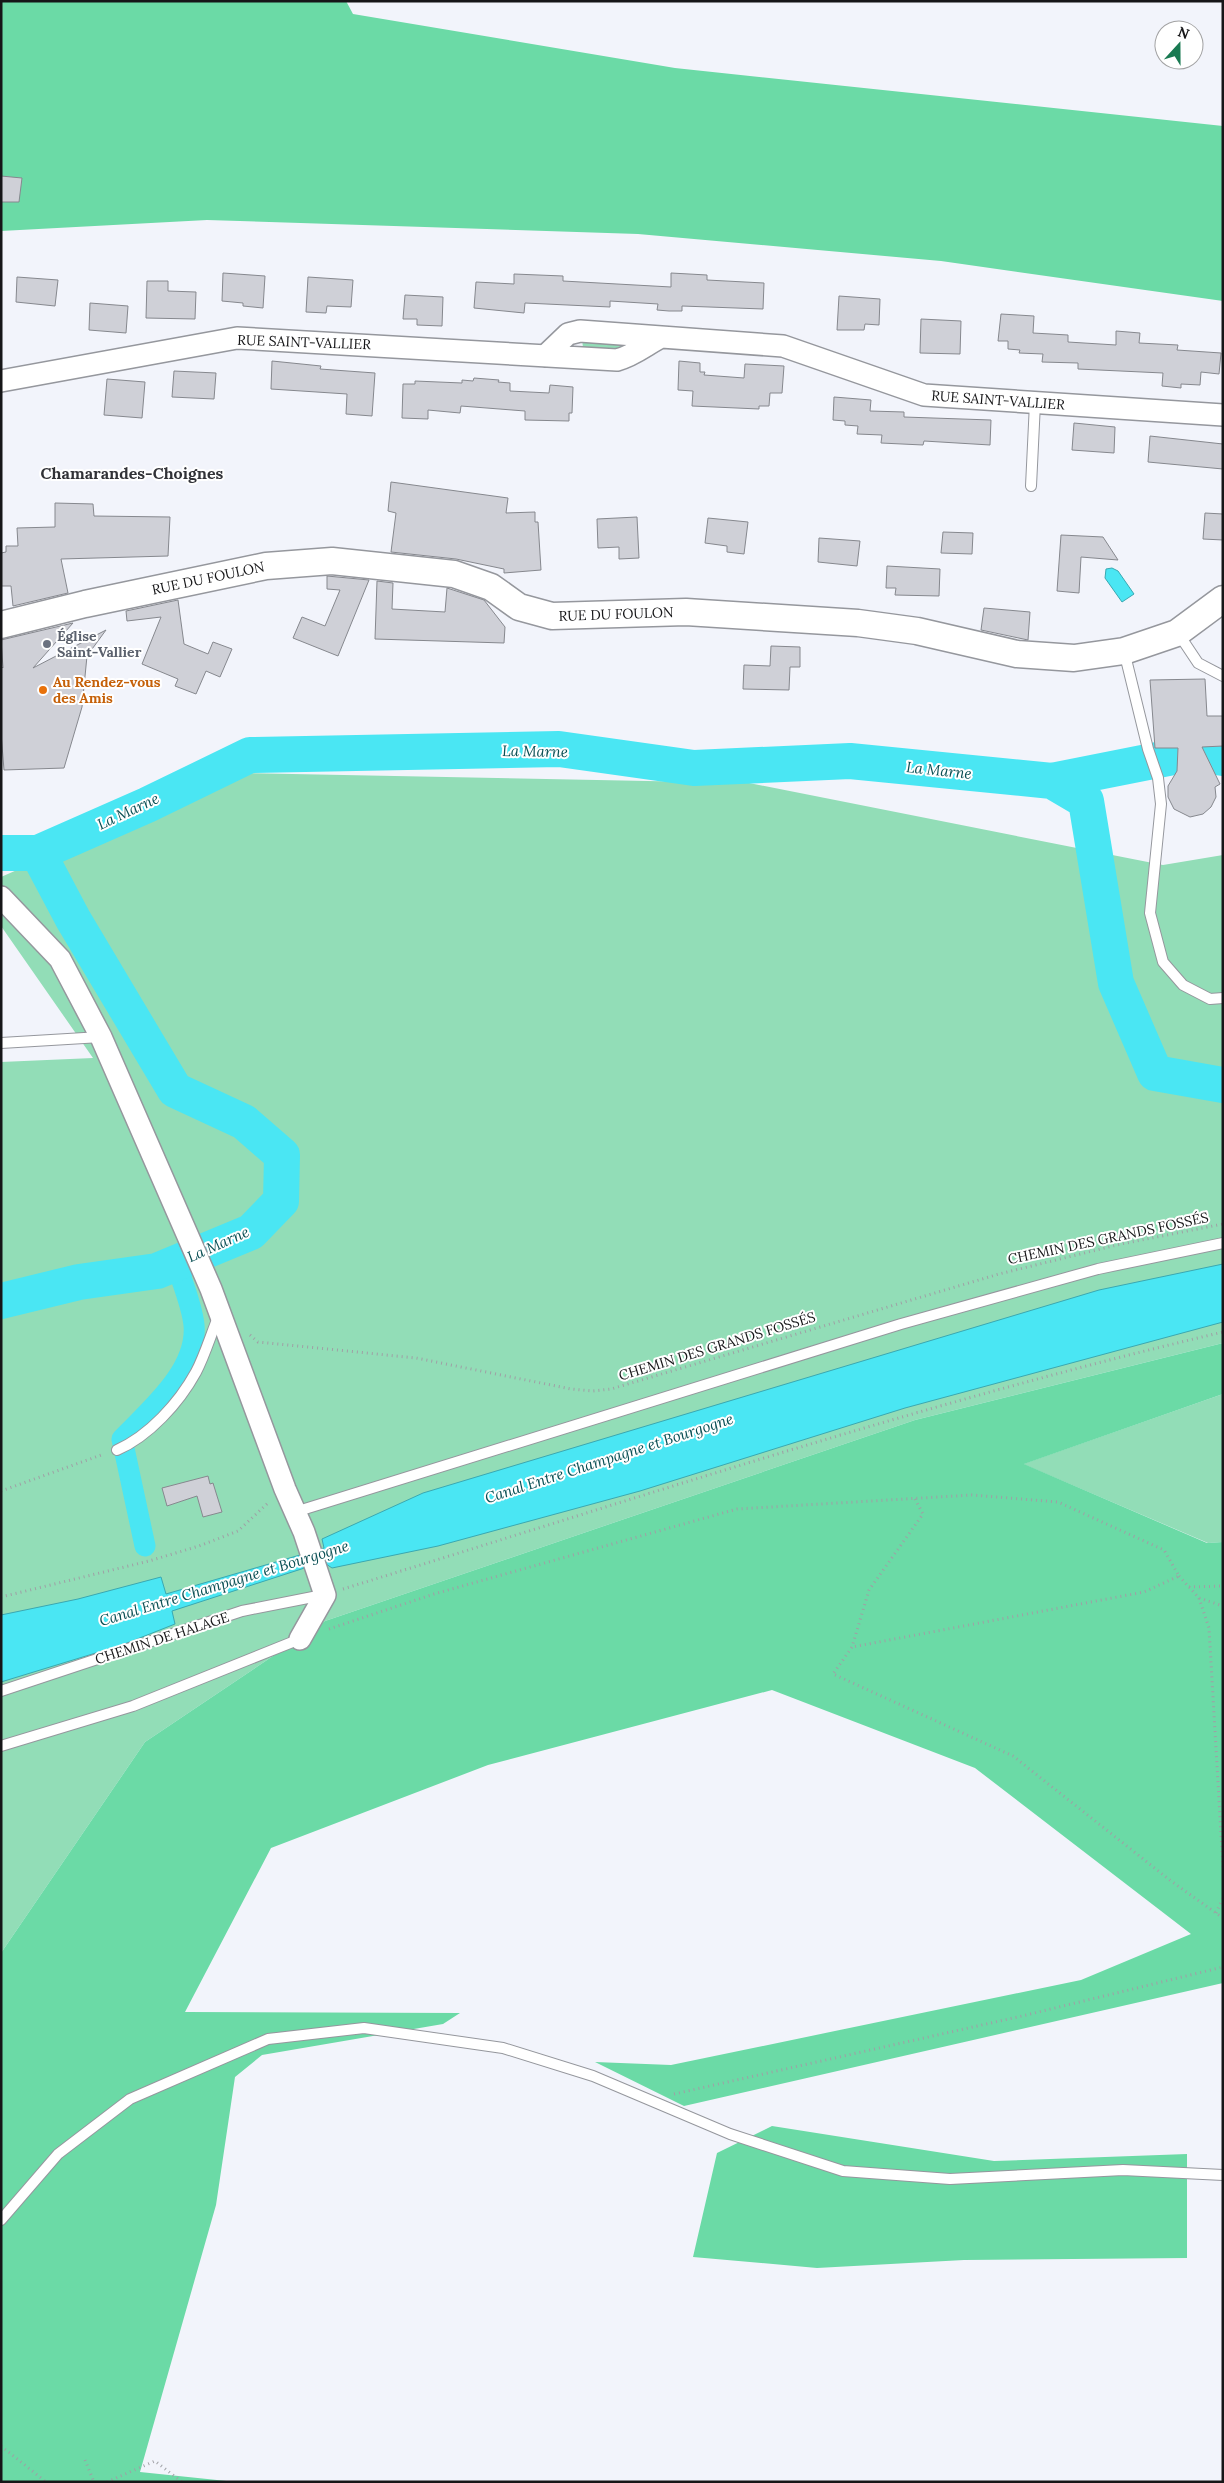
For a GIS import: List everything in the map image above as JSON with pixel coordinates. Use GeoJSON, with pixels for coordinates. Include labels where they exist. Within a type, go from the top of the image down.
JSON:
{"type":"FeatureCollection","features":[{"type":"Feature","properties":{"kind":"street","name":"RUE SAINT-VALLIER"},"geometry":{"type":"LineString","coordinates":[[3,380],[237,338],[545,356],[568,334],[580,331],[783,346],[924,395],[1223,415]]}},
{"type":"Feature","properties":{"kind":"street","name":"RUE DU FOULON"},"geometry":{"type":"LineString","coordinates":[[1,625],[85,604],[266,566],[332,561],[454,574],[491,587],[519,606],[552,616],[686,612],[858,623],[916,631],[1017,654],[1074,658],[1124,651],[1177,632],[1223,599]]}},
{"type":"Feature","properties":{"kind":"street"},"geometry":{"type":"LineString","coordinates":[[1,897],[60,959],[102,1037],[211,1289],[285,1489],[304,1532],[325,1594],[300,1639]]}},
{"type":"Feature","properties":{"kind":"lane"},"geometry":{"type":"LineString","coordinates":[[1031,486],[1034,403]]}},
{"type":"Feature","properties":{"kind":"lane"},"geometry":{"type":"LineString","coordinates":[[1177,632],[1198,663],[1223,676]]}},
{"type":"Feature","properties":{"kind":"lane"},"geometry":{"type":"LineString","coordinates":[[1124,651],[1148,749],[1158,778],[1161,804],[1150,914],[1163,962],[1184,985],[1210,999],[1223,998]]}},
{"type":"Feature","properties":{"kind":"lane"},"geometry":{"type":"LineString","coordinates":[[1,1043],[102,1037]]}},
{"type":"Feature","properties":{"kind":"lane"},"geometry":{"type":"LineString","coordinates":[[295,1512],[901,1324],[1098,1269],[1223,1242]]}},
{"type":"Feature","properties":{"kind":"lane"},"geometry":{"type":"LineString","coordinates":[[117,1450],[141,1437],[170,1407],[196,1372],[220,1312]]}},
{"type":"Feature","properties":{"kind":"lane","name":"CHEMIN DE HALAGE"},"geometry":{"type":"LineString","coordinates":[[1,1691],[242,1612],[325,1594]]}},
{"type":"Feature","properties":{"kind":"lane"},"geometry":{"type":"LineString","coordinates":[[1,1746],[133,1706],[300,1639]]}},
{"type":"Feature","properties":{"kind":"lane"},"geometry":{"type":"LineString","coordinates":[[1,2220],[58,2154],[130,2099],[268,2040],[364,2028],[503,2048],[593,2076],[730,2134],[842,2171],[950,2179],[1123,2170],[1223,2175]]}},
{"type":"Feature","properties":{"kind":"path","name":"CHEMIN DES GRANDS FOSSÉS"},"geometry":{"type":"LineString","coordinates":[[220,1312],[258,1342],[416,1358],[572,1390],[593,1392],[627,1386],[704,1360],[999,1274],[1121,1244],[1223,1224]]}},
{"type":"Feature","properties":{"kind":"path"},"geometry":{"type":"LineString","coordinates":[[325,1594],[911,1414],[1144,1350],[1223,1332]]}},
{"type":"Feature","properties":{"kind":"path"},"geometry":{"type":"LineString","coordinates":[[1,1491],[117,1450]]}},
{"type":"Feature","properties":{"kind":"path"},"geometry":{"type":"LineString","coordinates":[[1,1597],[149,1561],[238,1531],[285,1489]]}},
{"type":"Feature","properties":{"kind":"path"},"geometry":{"type":"LineString","coordinates":[[300,1639],[434,1594],[736,1510],[972,1495],[1058,1502],[1164,1550],[1179,1576],[1198,1598],[1209,1628],[1223,1868]]}},
{"type":"Feature","properties":{"kind":"path"},"geometry":{"type":"LineString","coordinates":[[916,1499],[923,1514],[869,1590],[852,1647],[833,1674],[1013,1756],[1171,1881],[1223,1918]]}},
{"type":"Feature","properties":{"kind":"path"},"geometry":{"type":"LineString","coordinates":[[852,1647],[1144,1592],[1179,1576]]}},
{"type":"Feature","properties":{"kind":"path"},"geometry":{"type":"LineString","coordinates":[[1189,1587],[1223,1586]]}},
{"type":"Feature","properties":{"kind":"path"},"geometry":{"type":"LineString","coordinates":[[1198,1598],[1223,1606]]}},
{"type":"Feature","properties":{"kind":"path"},"geometry":{"type":"LineString","coordinates":[[1216,1913],[1223,1898]]}},
{"type":"Feature","properties":{"kind":"path"},"geometry":{"type":"LineString","coordinates":[[649,2100],[1022,2016],[1223,1966]]}},
{"type":"Feature","properties":{"kind":"path"},"geometry":{"type":"LineString","coordinates":[[1,2446],[46,2482]]}},
{"type":"Feature","properties":{"kind":"path"},"geometry":{"type":"LineString","coordinates":[[85,2460],[94,2482]]}},
{"type":"Feature","properties":{"kind":"path"},"geometry":{"type":"LineString","coordinates":[[107,2482],[155,2461],[182,2482]]}},
{"type":"Feature","properties":{"kind":"green space"},"geometry":{"type":"Polygon","coordinates":[[[1,1],[346,1],[353,14],[675,68],[1223,126],[1223,301],[941,261],[638,234],[207,220],[1,231],[1,1]]]}},
{"type":"Feature","properties":{"kind":"green space"},"geometry":{"type":"Polygon","coordinates":[[[582,337],[623,341],[623,350],[583,349],[582,337]]]}},
{"type":"Feature","properties":{"kind":"green space"},"geometry":{"type":"Polygon","coordinates":[[[238,773],[749,783],[1163,865],[1223,855],[1223,1343],[915,1420],[325,1621],[145,1742],[1,1953],[1,1062],[93,1058],[1,926],[1,877],[238,773]]]}},
{"type":"Feature","properties":{"kind":"green space"},"geometry":{"type":"Polygon","coordinates":[[[1223,1343],[1223,1394],[1024,1464],[1207,1543],[1223,1542],[1223,1983],[684,2106],[595,2062],[671,2065],[1081,1980],[1191,1934],[975,1768],[772,1690],[488,1765],[271,1848],[185,2012],[460,2013],[443,2024],[262,2055],[235,2077],[216,2205],[140,2472],[236,2482],[1,2482],[1,1953],[145,1742],[325,1621],[915,1420],[1223,1343]]]}},
{"type":"Feature","properties":{"kind":"green space"},"geometry":{"type":"Polygon","coordinates":[[[1223,1394],[1223,1542],[1208,1543],[1023,1464],[1223,1394]]]}},
{"type":"Feature","properties":{"kind":"green space"},"geometry":{"type":"Polygon","coordinates":[[[772,2126],[994,2161],[1187,2154],[1187,2258],[964,2260],[817,2268],[693,2257],[717,2153],[772,2126]]]}},
{"type":"Feature","properties":{"kind":"water"},"geometry":{"type":"Polygon","coordinates":[[[1112,568],[1118,571],[1134,594],[1122,602],[1105,578],[1106,569],[1112,568]]]}},
{"type":"Feature","properties":{"kind":"water","name":"Canal Entre Champagne et Bourgogne"},"geometry":{"type":"Polygon","coordinates":[[[1223,1264],[1223,1322],[905,1408],[640,1491],[438,1546],[332,1568],[323,1562],[172,1611],[175,1624],[122,1645],[1,1682],[1,1615],[78,1599],[161,1577],[166,1594],[324,1548],[322,1539],[423,1493],[1099,1290],[1223,1264]]]}},
{"type":"Feature","properties":{"kind":"building"},"geometry":{"type":"Polygon","coordinates":[[[1,176],[22,178],[19,202],[1,202],[1,176]]]}},
{"type":"Feature","properties":{"kind":"building"},"geometry":{"type":"Polygon","coordinates":[[[223,273],[265,276],[263,308],[243,306],[243,303],[222,301],[223,273]]]}},
{"type":"Feature","properties":{"kind":"building"},"geometry":{"type":"Polygon","coordinates":[[[671,273],[707,275],[707,280],[764,283],[763,309],[682,306],[682,311],[669,311],[657,310],[658,304],[610,301],[610,307],[525,303],[524,313],[474,308],[476,282],[514,284],[514,274],[563,276],[563,281],[671,287],[671,273]]]}},
{"type":"Feature","properties":{"kind":"building"},"geometry":{"type":"Polygon","coordinates":[[[17,277],[58,280],[55,306],[16,302],[17,277]]]}},
{"type":"Feature","properties":{"kind":"building"},"geometry":{"type":"Polygon","coordinates":[[[308,277],[353,280],[351,307],[327,306],[326,313],[306,312],[308,277]]]}},
{"type":"Feature","properties":{"kind":"building"},"geometry":{"type":"Polygon","coordinates":[[[147,281],[168,281],[168,291],[196,292],[195,319],[146,318],[147,281]]]}},
{"type":"Feature","properties":{"kind":"building"},"geometry":{"type":"Polygon","coordinates":[[[405,295],[443,297],[442,326],[417,325],[417,319],[403,319],[405,295]]]}},
{"type":"Feature","properties":{"kind":"building"},"geometry":{"type":"Polygon","coordinates":[[[839,296],[880,299],[879,325],[865,324],[864,330],[837,330],[839,296]]]}},
{"type":"Feature","properties":{"kind":"building"},"geometry":{"type":"Polygon","coordinates":[[[90,303],[128,306],[126,333],[89,330],[90,303]]]}},
{"type":"Feature","properties":{"kind":"building"},"geometry":{"type":"Polygon","coordinates":[[[1001,314],[1034,316],[1033,333],[1068,335],[1068,342],[1116,345],[1116,331],[1140,333],[1139,343],[1178,345],[1177,350],[1221,353],[1219,374],[1201,372],[1200,385],[1181,384],[1181,388],[1162,386],[1163,373],[1078,369],[1078,363],[1042,362],[1043,354],[1019,353],[1020,350],[1008,349],[1008,341],[998,341],[1001,314]]]}},
{"type":"Feature","properties":{"kind":"building"},"geometry":{"type":"Polygon","coordinates":[[[921,319],[961,321],[960,354],[920,353],[921,319]]]}},
{"type":"Feature","properties":{"kind":"building"},"geometry":{"type":"Polygon","coordinates":[[[272,361],[321,366],[320,369],[375,373],[372,416],[346,414],[347,394],[271,389],[272,361]]]}},
{"type":"Feature","properties":{"kind":"building"},"geometry":{"type":"Polygon","coordinates":[[[679,361],[700,363],[700,372],[705,372],[704,375],[744,378],[745,364],[784,366],[782,393],[770,393],[769,406],[759,406],[759,409],[692,406],[693,391],[678,390],[679,361]]]}},
{"type":"Feature","properties":{"kind":"building"},"geometry":{"type":"Polygon","coordinates":[[[174,371],[216,373],[214,399],[172,397],[174,371]]]}},
{"type":"Feature","properties":{"kind":"building"},"geometry":{"type":"Polygon","coordinates":[[[474,378],[510,383],[510,391],[549,393],[550,385],[573,387],[572,413],[569,413],[569,421],[525,420],[525,411],[461,406],[460,413],[428,410],[428,419],[402,418],[403,384],[415,384],[415,381],[462,383],[462,380],[473,381],[474,378]]]}},
{"type":"Feature","properties":{"kind":"building"},"geometry":{"type":"Polygon","coordinates":[[[107,379],[145,382],[142,418],[104,415],[107,379]]]}},
{"type":"Feature","properties":{"kind":"building"},"geometry":{"type":"Polygon","coordinates":[[[834,397],[871,400],[870,411],[904,412],[904,417],[991,420],[990,445],[924,441],[923,445],[881,443],[882,435],[857,434],[858,426],[845,425],[845,421],[833,420],[834,397]]]}},
{"type":"Feature","properties":{"kind":"building"},"geometry":{"type":"Polygon","coordinates":[[[1074,423],[1115,427],[1114,453],[1072,450],[1074,423]]]}},
{"type":"Feature","properties":{"kind":"building"},"geometry":{"type":"Polygon","coordinates":[[[1150,436],[1223,444],[1223,469],[1148,462],[1150,436]]]}},
{"type":"Feature","properties":{"kind":"building"},"geometry":{"type":"Polygon","coordinates":[[[391,482],[508,498],[506,513],[535,512],[535,522],[538,522],[541,570],[504,573],[504,569],[456,559],[391,552],[396,513],[388,511],[391,482]]]}},
{"type":"Feature","properties":{"kind":"building"},"geometry":{"type":"Polygon","coordinates":[[[55,503],[93,504],[94,516],[170,517],[168,556],[61,559],[68,593],[13,606],[11,586],[1,586],[1,553],[6,552],[6,546],[18,546],[17,528],[55,527],[55,503]]]}},
{"type":"Feature","properties":{"kind":"building"},"geometry":{"type":"Polygon","coordinates":[[[1205,513],[1223,514],[1223,540],[1203,539],[1205,513]]]}},
{"type":"Feature","properties":{"kind":"building"},"geometry":{"type":"Polygon","coordinates":[[[637,517],[639,558],[619,559],[619,547],[598,548],[597,519],[637,517]]]}},
{"type":"Feature","properties":{"kind":"building"},"geometry":{"type":"Polygon","coordinates":[[[708,518],[748,522],[744,554],[727,552],[727,546],[705,543],[708,518]]]}},
{"type":"Feature","properties":{"kind":"building"},"geometry":{"type":"Polygon","coordinates":[[[943,532],[973,533],[972,554],[941,553],[943,532]]]}},
{"type":"Feature","properties":{"kind":"building"},"geometry":{"type":"Polygon","coordinates":[[[1061,535],[1103,537],[1118,560],[1081,557],[1079,593],[1057,591],[1061,535]]]}},
{"type":"Feature","properties":{"kind":"building"},"geometry":{"type":"Polygon","coordinates":[[[819,538],[860,541],[857,566],[818,562],[819,538]]]}},
{"type":"Feature","properties":{"kind":"building"},"geometry":{"type":"Polygon","coordinates":[[[887,566],[940,569],[939,596],[895,595],[896,588],[886,588],[887,566]]]}},
{"type":"Feature","properties":{"kind":"building"},"geometry":{"type":"Polygon","coordinates":[[[327,576],[369,580],[338,656],[293,638],[302,617],[325,626],[340,590],[327,589],[327,576]]]}},
{"type":"Feature","properties":{"kind":"building"},"geometry":{"type":"Polygon","coordinates":[[[377,581],[393,583],[392,609],[445,612],[447,588],[484,600],[505,627],[504,643],[375,639],[377,581]]]}},
{"type":"Feature","properties":{"kind":"building"},"geometry":{"type":"Polygon","coordinates":[[[178,600],[184,644],[208,654],[213,642],[232,649],[220,677],[206,671],[196,694],[175,686],[178,679],[142,664],[161,617],[127,621],[126,611],[178,600]]]}},
{"type":"Feature","properties":{"kind":"building"},"geometry":{"type":"Polygon","coordinates":[[[984,608],[1030,612],[1028,640],[981,630],[984,608]]]}},
{"type":"Feature","properties":{"kind":"building"},"geometry":{"type":"Polygon","coordinates":[[[73,623],[33,668],[106,630],[87,656],[82,707],[64,768],[4,770],[1,733],[1,666],[3,668],[1,640],[73,623]]]}},
{"type":"Feature","properties":{"kind":"building"},"geometry":{"type":"Polygon","coordinates":[[[771,646],[800,647],[800,667],[790,667],[789,690],[743,689],[744,665],[770,666],[771,646]]]}},
{"type":"Feature","properties":{"kind":"building"},"geometry":{"type":"Polygon","coordinates":[[[1205,679],[1207,716],[1223,716],[1223,746],[1202,747],[1220,784],[1215,787],[1216,797],[1211,807],[1203,814],[1190,817],[1174,809],[1168,797],[1168,786],[1177,771],[1178,748],[1155,748],[1150,680],[1205,679]]]}},
{"type":"Feature","properties":{"kind":"building"},"geometry":{"type":"Polygon","coordinates":[[[208,1476],[210,1484],[213,1483],[222,1512],[203,1517],[197,1496],[167,1506],[162,1488],[208,1476]]]}},
{"type":"Feature","properties":{"kind":"waterway","name":"La Marne"},"geometry":{"type":"LineString","coordinates":[[1,1301],[79,1282],[157,1271],[251,1232],[281,1201],[282,1155],[244,1122],[175,1090],[73,919],[38,853],[147,805],[250,755],[559,749],[694,768],[850,761],[1052,781],[1086,801],[1116,983],[1155,1073],[1223,1085]]}},
{"type":"Feature","properties":{"kind":"waterway","name":"La Marne"},"geometry":{"type":"LineString","coordinates":[[1203,755],[1223,758]]}},
{"type":"Feature","properties":{"kind":"waterway","name":"La Marne"},"geometry":{"type":"LineString","coordinates":[[1052,781],[1178,756]]}},
{"type":"Feature","properties":{"kind":"waterway","name":"La Marne"},"geometry":{"type":"LineString","coordinates":[[1,853],[38,853]]}},
{"type":"Feature","properties":{"kind":"waterway"},"geometry":{"type":"LineString","coordinates":[[145,1546],[122,1439],[170,1388],[188,1358],[193,1342],[193,1317],[176,1263]]}},
{"type":"Feature","properties":{"kind":"place","name":"Église Saint-Vallier"},"geometry":{"type":"Point","coordinates":[47,644]}},
{"type":"Feature","properties":{"kind":"place","name":"Au Rendez-vous des Amis"},"geometry":{"type":"Point","coordinates":[43,690]}},
{"type":"Feature","properties":{"kind":"district","name":"Chamarandes-Choignes"},"geometry":{"type":"Point","coordinates":[132,473]}}]}
